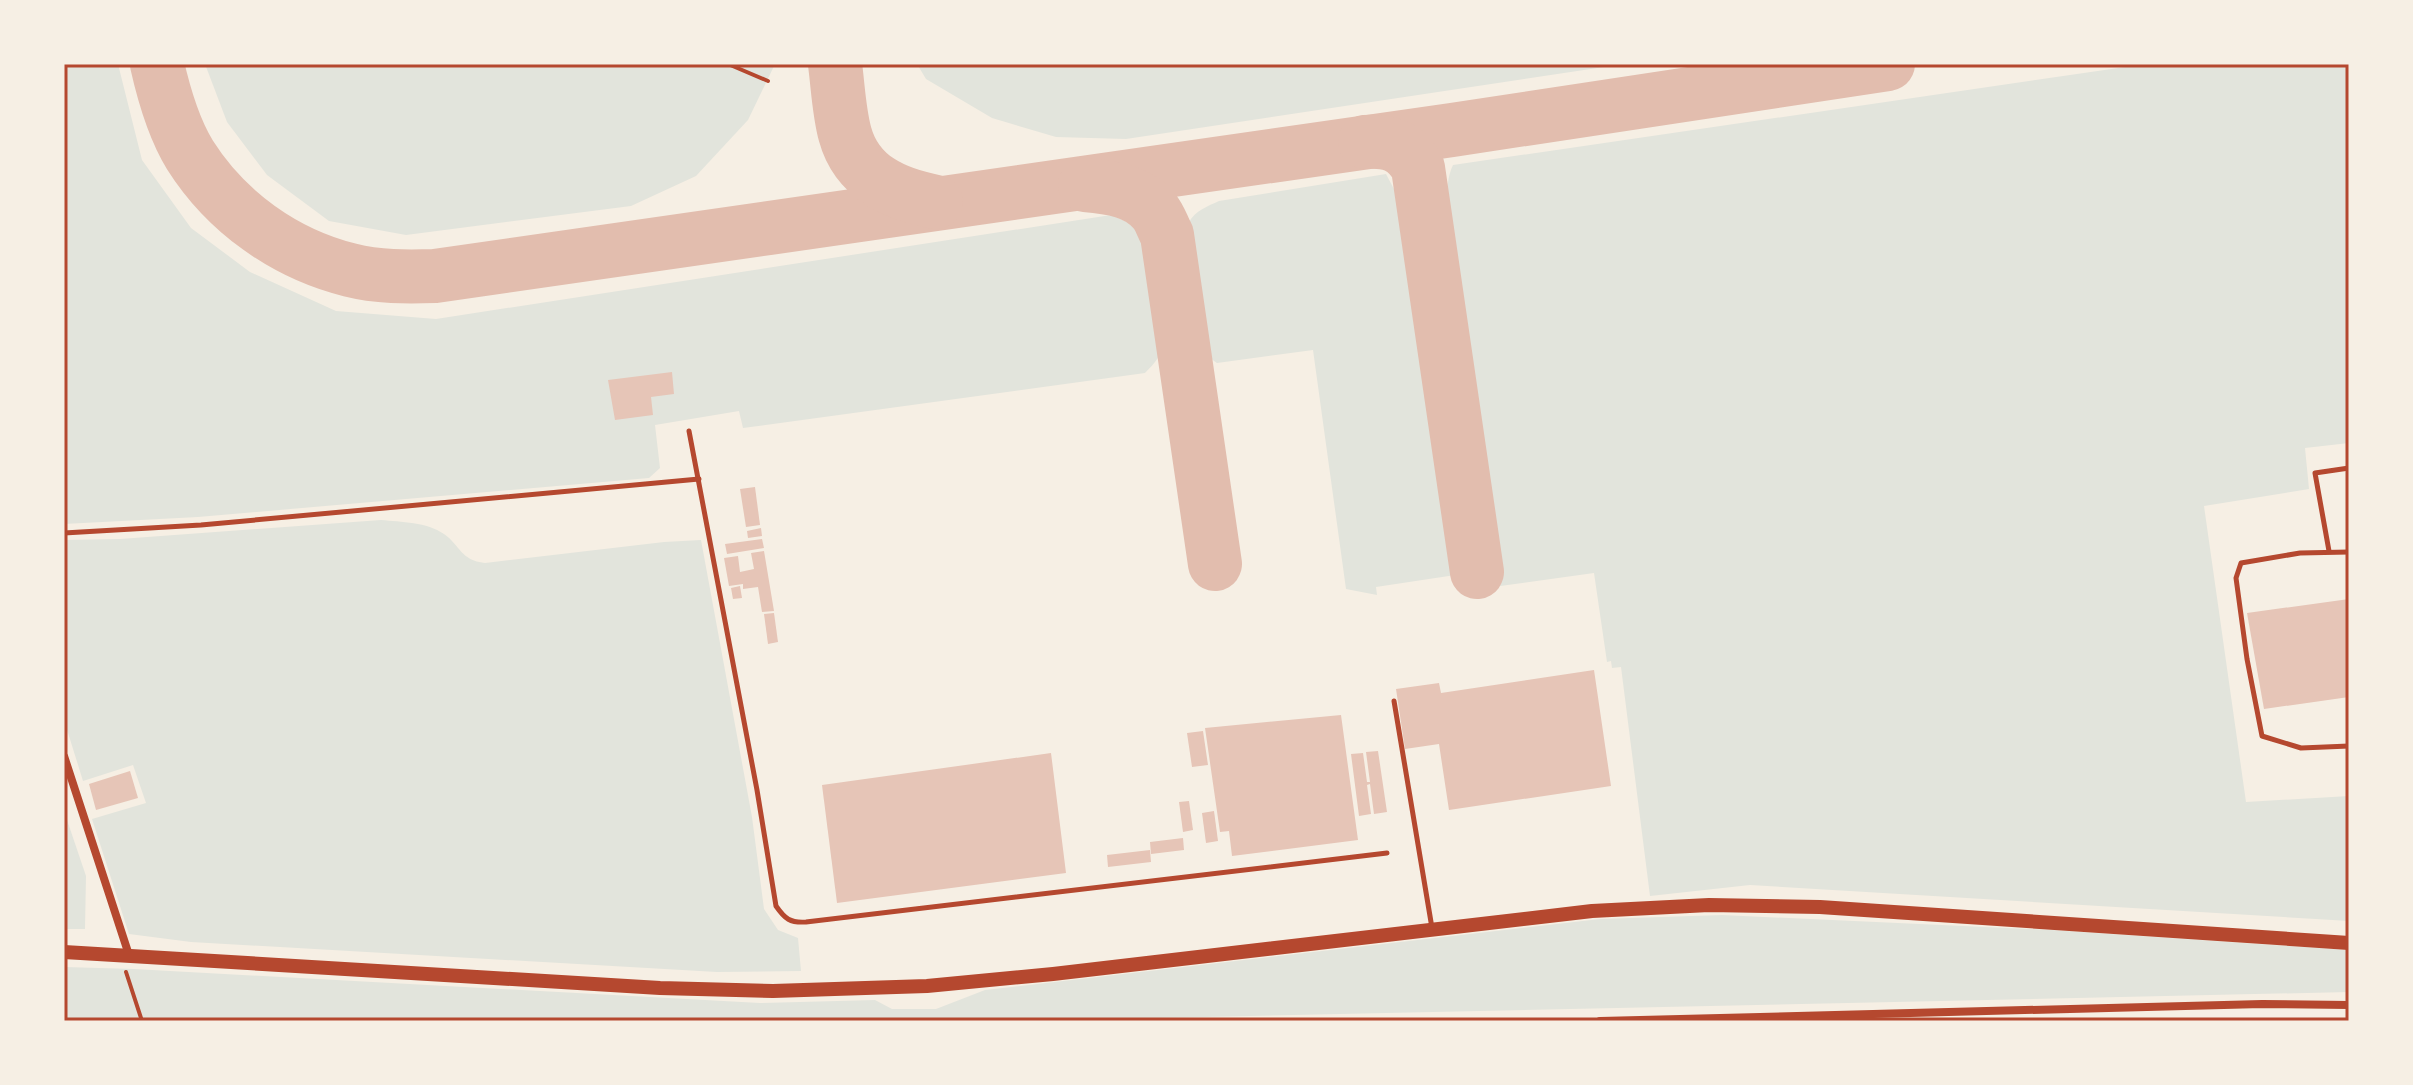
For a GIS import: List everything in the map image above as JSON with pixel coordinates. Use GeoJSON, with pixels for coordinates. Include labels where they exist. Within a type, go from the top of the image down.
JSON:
{"type":"FeatureCollection","features":[{"type":"Feature","properties":{"kind":"street"},"geometry":{"type":"LineString","coordinates":[[64,756],[124,955]]}},
{"type":"Feature","properties":{"kind":"street"},"geometry":{"type":"LineString","coordinates":[[64,952],[660,988],[773,991],[943,985],[1592,911],[1709,905],[1820,907],[2349,943]]}},
{"type":"Feature","properties":{"kind":"street"},"geometry":{"type":"LineString","coordinates":[[1600,1021],[1820,1019],[2262,1004],[2349,1005]]}},
{"type":"Feature","properties":{"kind":"lane"},"geometry":{"type":"LineString","coordinates":[[689,431],[776,906],[786,919],[806,922],[1387,853]]}},
{"type":"Feature","properties":{"kind":"lane"},"geometry":{"type":"LineString","coordinates":[[2329,551],[2315,473],[2349,468]]}},
{"type":"Feature","properties":{"kind":"lane"},"geometry":{"type":"LineString","coordinates":[[64,533],[201,525],[699,479]]}},
{"type":"Feature","properties":{"kind":"lane"},"geometry":{"type":"LineString","coordinates":[[2349,552],[2300,553],[2241,563],[2236,578],[2262,736],[2301,748],[2349,746]]}},
{"type":"Feature","properties":{"kind":"lane"},"geometry":{"type":"LineString","coordinates":[[1394,701],[1432,929]]}},
{"type":"Feature","properties":{"kind":"path"},"geometry":{"type":"LineString","coordinates":[[728,64],[768,81]]}},
{"type":"Feature","properties":{"kind":"path"},"geometry":{"type":"LineString","coordinates":[[124,955],[142,1021]]}},
{"type":"Feature","properties":{"kind":"shaded area"},"geometry":{"type":"Polygon","coordinates":[[[64,64],[118,64],[142,160],[191,228],[250,272],[336,311],[436,319],[1111,215],[1135,227],[1151,247],[1163,306],[1164,342],[1157,359],[1145,373],[743,428],[739,411],[655,425],[660,468],[649,478],[198,517],[64,524],[64,64]]]}},
{"type":"Feature","properties":{"kind":"shaded area"},"geometry":{"type":"Polygon","coordinates":[[[205,64],[775,64],[748,120],[696,176],[631,206],[406,235],[329,221],[267,175],[227,122],[205,64]]]}},
{"type":"Feature","properties":{"kind":"shaded area"},"geometry":{"type":"Polygon","coordinates":[[[917,64],[1624,64],[1126,139],[1056,137],[992,118],[926,79],[917,64]]]}},
{"type":"Feature","properties":{"kind":"shaded area"},"geometry":{"type":"Polygon","coordinates":[[[2146,64],[2349,64],[2349,443],[2305,448],[2309,489],[2204,506],[2246,802],[2349,796],[2349,921],[1750,885],[1650,896],[1621,667],[1612,668],[1611,661],[1607,662],[1594,573],[1493,587],[1450,272],[1446,209],[1453,165],[2146,64]]]}},
{"type":"Feature","properties":{"kind":"shaded area"},"geometry":{"type":"Polygon","coordinates":[[[1386,174],[1404,208],[1415,252],[1462,574],[1376,587],[1377,595],[1346,589],[1313,350],[1217,363],[1212,359],[1198,334],[1188,283],[1186,232],[1192,218],[1219,201],[1386,174]]]}},
{"type":"Feature","properties":{"kind":"shaded area"},"geometry":{"type":"Polygon","coordinates":[[[381,520],[430,527],[450,539],[470,559],[485,563],[701,540],[752,817],[764,909],[778,930],[798,938],[801,971],[717,972],[191,942],[129,934],[92,819],[146,803],[133,765],[83,781],[64,720],[64,540],[120,539],[381,520]]]}},
{"type":"Feature","properties":{"kind":"shaded area"},"geometry":{"type":"Polygon","coordinates":[[[64,811],[86,876],[85,929],[64,929],[64,811]]]}},
{"type":"Feature","properties":{"kind":"shaded area"},"geometry":{"type":"Polygon","coordinates":[[[1722,915],[2052,930],[2349,950],[2349,992],[1023,1021],[64,1021],[64,967],[760,1003],[875,1000],[892,1009],[936,1009],[985,990],[1600,919],[1722,915]]]}},
{"type":"Feature","properties":{"kind":"building"},"geometry":{"type":"Polygon","coordinates":[[[672,372],[674,394],[651,397],[653,415],[615,420],[608,380],[672,372]]]}},
{"type":"Feature","properties":{"kind":"building"},"geometry":{"type":"Polygon","coordinates":[[[755,487],[760,525],[746,527],[740,489],[755,487]]]}},
{"type":"Feature","properties":{"kind":"building"},"geometry":{"type":"Polygon","coordinates":[[[761,528],[762,536],[748,538],[747,531],[761,528]]]}},
{"type":"Feature","properties":{"kind":"building"},"geometry":{"type":"Polygon","coordinates":[[[762,539],[764,548],[727,554],[725,544],[762,539]]]}},
{"type":"Feature","properties":{"kind":"building"},"geometry":{"type":"Polygon","coordinates":[[[764,551],[774,611],[762,612],[758,587],[743,589],[743,584],[729,586],[724,558],[738,556],[740,572],[754,569],[751,553],[764,551]]]}},
{"type":"Feature","properties":{"kind":"building"},"geometry":{"type":"Polygon","coordinates":[[[740,586],[742,598],[733,599],[731,588],[740,586]]]}},
{"type":"Feature","properties":{"kind":"building"},"geometry":{"type":"Polygon","coordinates":[[[2349,599],[2349,697],[2264,709],[2247,613],[2349,599]]]}},
{"type":"Feature","properties":{"kind":"building"},"geometry":{"type":"Polygon","coordinates":[[[774,613],[778,642],[768,644],[764,614],[774,613]]]}},
{"type":"Feature","properties":{"kind":"building"},"geometry":{"type":"Polygon","coordinates":[[[1594,670],[1611,786],[1449,810],[1439,744],[1405,749],[1396,689],[1439,683],[1441,693],[1594,670]]]}},
{"type":"Feature","properties":{"kind":"building"},"geometry":{"type":"Polygon","coordinates":[[[1341,715],[1358,840],[1232,856],[1229,831],[1220,832],[1205,728],[1341,715]]]}},
{"type":"Feature","properties":{"kind":"building"},"geometry":{"type":"Polygon","coordinates":[[[1203,731],[1208,765],[1192,767],[1187,733],[1203,731]]]}},
{"type":"Feature","properties":{"kind":"building"},"geometry":{"type":"Polygon","coordinates":[[[1378,751],[1387,812],[1374,814],[1370,784],[1367,785],[1371,814],[1359,816],[1351,754],[1363,753],[1367,782],[1370,782],[1366,752],[1378,751]]]}},
{"type":"Feature","properties":{"kind":"building"},"geometry":{"type":"Polygon","coordinates":[[[1051,753],[1066,873],[837,903],[822,785],[1051,753]]]}},
{"type":"Feature","properties":{"kind":"building"},"geometry":{"type":"Polygon","coordinates":[[[130,771],[138,798],[96,810],[89,784],[130,771]]]}},
{"type":"Feature","properties":{"kind":"building"},"geometry":{"type":"Polygon","coordinates":[[[1189,801],[1193,830],[1183,832],[1179,802],[1189,801]]]}},
{"type":"Feature","properties":{"kind":"building"},"geometry":{"type":"Polygon","coordinates":[[[1214,811],[1218,841],[1206,843],[1202,813],[1214,811]]]}},
{"type":"Feature","properties":{"kind":"building"},"geometry":{"type":"Polygon","coordinates":[[[1183,838],[1184,850],[1151,854],[1150,842],[1183,838]]]}},
{"type":"Feature","properties":{"kind":"building"},"geometry":{"type":"Polygon","coordinates":[[[1150,850],[1151,862],[1108,867],[1107,855],[1150,850]]]}},
{"type":"Feature","properties":{"kind":"taxiway"},"geometry":{"type":"LineString","coordinates":[[157,64],[170,111],[184,145],[205,176],[239,212],[280,242],[326,263],[392,276],[435,276],[1888,64]]}},
{"type":"Feature","properties":{"kind":"taxiway"},"geometry":{"type":"LineString","coordinates":[[835,64],[843,126],[859,162],[868,173],[892,189],[936,202]]}},
{"type":"Feature","properties":{"kind":"taxiway"},"geometry":{"type":"LineString","coordinates":[[1365,142],[1396,146],[1408,154],[1418,168],[1477,572]]}},
{"type":"Feature","properties":{"kind":"taxiway"},"geometry":{"type":"LineString","coordinates":[[1085,185],[1114,189],[1141,199],[1157,214],[1167,235],[1215,564]]}}]}
